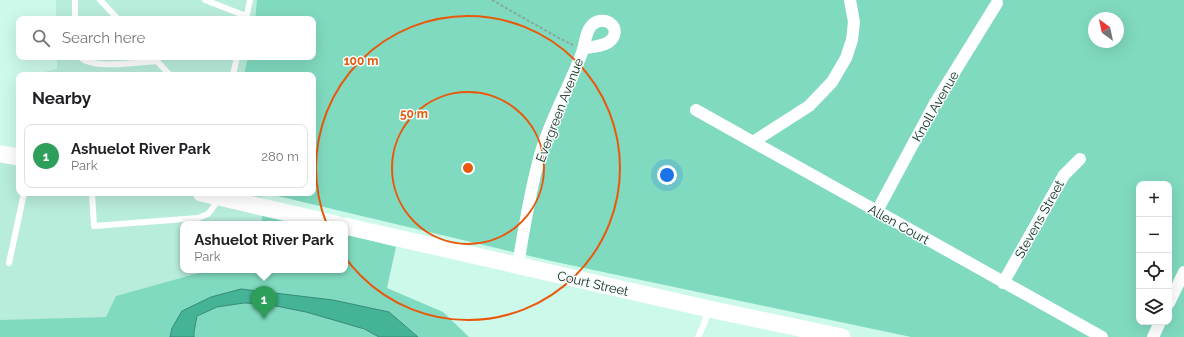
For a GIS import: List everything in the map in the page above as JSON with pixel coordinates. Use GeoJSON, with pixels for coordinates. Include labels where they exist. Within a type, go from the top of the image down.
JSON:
{"type":"FeatureCollection","features":[{"type":"Feature","properties":{"kind":"main road"},"geometry":{"type":"LineString","coordinates":[[0,154],[16,157]]}},
{"type":"Feature","properties":{"kind":"main road"},"geometry":{"type":"LineString","coordinates":[[213,196],[323,221]]}},
{"type":"Feature","properties":{"kind":"main road","name":"Court Street"},"geometry":{"type":"LineString","coordinates":[[348,227],[823,335],[842,337]]}},
{"type":"Feature","properties":{"kind":"street"},"geometry":{"type":"LineString","coordinates":[[753,142],[809,106],[832,82],[846,58],[852,40],[854,22],[850,0]]}},
{"type":"Feature","properties":{"kind":"street","name":"Knoll Avenue"},"geometry":{"type":"LineString","coordinates":[[877,212],[934,105],[997,3]]}},
{"type":"Feature","properties":{"kind":"street","name":"Evergreen Avenue"},"geometry":{"type":"LineString","coordinates":[[518,265],[524,222],[540,154],[583,49]]}},
{"type":"Feature","properties":{"kind":"street","name":"Allen Court"},"geometry":{"type":"LineString","coordinates":[[696,110],[1102,337]]}},
{"type":"Feature","properties":{"kind":"street","name":"Stevens Street"},"geometry":{"type":"LineString","coordinates":[[1003,282],[1064,175],[1080,160]]}},
{"type":"Feature","properties":{"kind":"street"},"geometry":{"type":"LineString","coordinates":[[1172,297],[1184,272]]}},
{"type":"Feature","properties":{"kind":"street"},"geometry":{"type":"LineString","coordinates":[[1153,337],[1159,325]]}},
{"type":"Feature","properties":{"kind":"lane"},"geometry":{"type":"LineString","coordinates":[[75,0],[75,16]]}},
{"type":"Feature","properties":{"kind":"lane"},"geometry":{"type":"LineString","coordinates":[[100,0],[115,16]]}},
{"type":"Feature","properties":{"kind":"lane"},"geometry":{"type":"LineString","coordinates":[[205,0],[241,16]]}},
{"type":"Feature","properties":{"kind":"lane"},"geometry":{"type":"LineString","coordinates":[[246,16],[250,0]]}},
{"type":"Feature","properties":{"kind":"lane"},"geometry":{"type":"LineString","coordinates":[[84,60],[90,63],[107,64],[145,60]]}},
{"type":"Feature","properties":{"kind":"lane"},"geometry":{"type":"LineString","coordinates":[[156,60],[167,72]]}},
{"type":"Feature","properties":{"kind":"lane"},"geometry":{"type":"LineString","coordinates":[[234,72],[236,60]]}},
{"type":"Feature","properties":{"kind":"lane"},"geometry":{"type":"LineString","coordinates":[[9,263],[23,196]]}},
{"type":"Feature","properties":{"kind":"lane"},"geometry":{"type":"LineString","coordinates":[[92,196],[94,226],[198,218],[208,214],[209,196]]}},
{"type":"Feature","properties":{"kind":"lane"},"geometry":{"type":"LineString","coordinates":[[698,337],[709,309]]}},
{"type":"Feature","properties":{"kind":"path"},"geometry":{"type":"LineString","coordinates":[[492,0],[557,37],[583,49]]}},
{"type":"Feature","properties":{"kind":"shaded area"},"geometry":{"type":"Polygon","coordinates":[[[56,0],[257,0],[255,16],[56,16],[56,0]]]}},
{"type":"Feature","properties":{"kind":"shaded area"},"geometry":{"type":"Polygon","coordinates":[[[257,0],[1184,0],[1184,337],[911,337],[551,261],[278,196],[316,196],[316,72],[245,72],[247,60],[316,60],[316,16],[255,16],[257,0]]]}},
{"type":"Feature","properties":{"kind":"shaded area"},"geometry":{"type":"Polygon","coordinates":[[[57,60],[247,60],[245,72],[44,72],[57,69],[57,60]]]}},
{"type":"Feature","properties":{"kind":"shaded area"},"geometry":{"type":"Polygon","coordinates":[[[0,160],[16,163],[16,196],[262,196],[262,221],[180,221],[180,273],[198,273],[116,296],[107,317],[0,321],[0,160]]]}},
{"type":"Feature","properties":{"kind":"shaded area"},"geometry":{"type":"Polygon","coordinates":[[[262,214],[291,221],[262,221],[262,214]]]}},
{"type":"Feature","properties":{"kind":"shaded area"},"geometry":{"type":"Polygon","coordinates":[[[348,235],[396,247],[387,288],[443,312],[469,337],[418,337],[389,312],[333,300],[241,289],[172,328],[170,337],[0,337],[0,320],[106,317],[116,296],[198,273],[348,273],[348,235]]]}},
{"type":"Feature","properties":{"kind":"shaded area"},"geometry":{"type":"Polygon","coordinates":[[[241,289],[333,300],[389,312],[418,337],[379,337],[364,329],[306,312],[266,304],[244,303],[217,307],[197,316],[194,337],[170,337],[172,328],[182,311],[211,297],[241,289]]]}},
{"type":"Feature","properties":{"kind":"shaded area"},"geometry":{"type":"Polygon","coordinates":[[[244,303],[277,306],[313,313],[348,324],[379,337],[194,337],[197,316],[217,307],[244,303]]]}},
{"type":"Feature","properties":{"kind":"place","name":"Ashuelot River Park"},"geometry":{"type":"Point","coordinates":[264,319]}}]}
